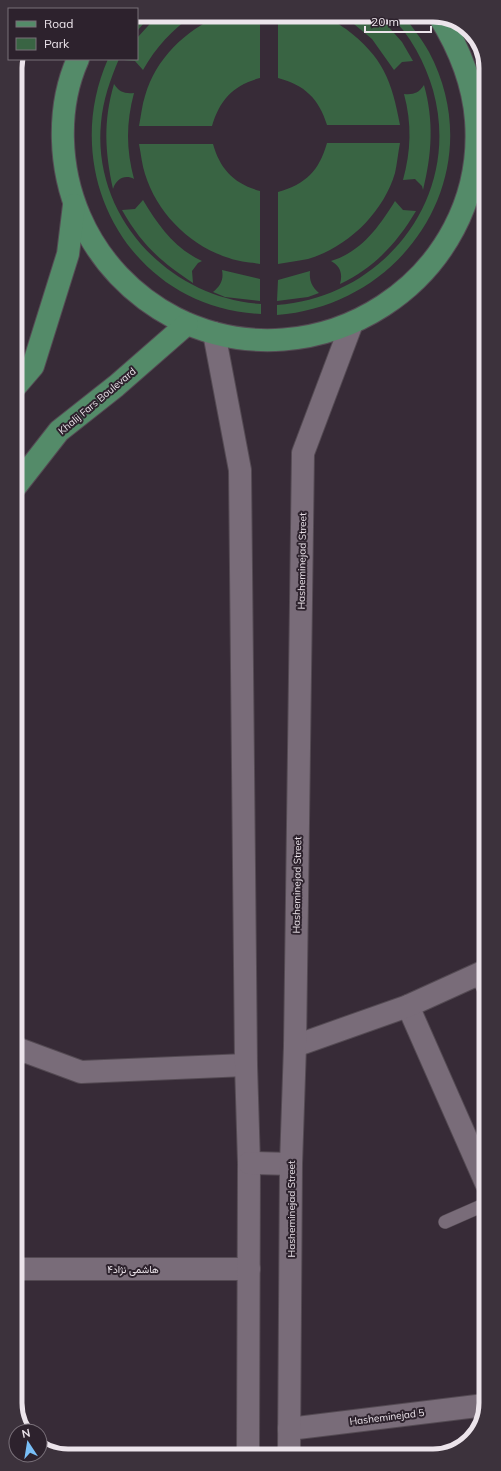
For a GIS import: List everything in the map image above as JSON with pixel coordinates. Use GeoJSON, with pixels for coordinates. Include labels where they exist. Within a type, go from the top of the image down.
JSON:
{"type":"FeatureCollection","features":[{"type":"Feature","properties":{"kind":"main road"},"geometry":{"type":"LineString","coordinates":[[78,60],[67,93],[63,121],[64,156],[67,177],[74,204],[86,230],[97,248],[118,276],[162,311],[187,324],[214,333],[248,339],[298,339],[326,333],[352,323],[377,310],[400,294],[421,275],[439,253],[453,229],[465,203],[472,176],[476,148],[476,120],[472,92],[456,32],[448,24]]}},
{"type":"Feature","properties":{"kind":"main road"},"geometry":{"type":"LineString","coordinates":[[22,380],[33,366],[68,254],[74,204]]}},
{"type":"Feature","properties":{"kind":"main road","name":"Khalij Fars Boulevard"},"geometry":{"type":"LineString","coordinates":[[22,478],[59,431],[116,386],[187,324]]}},
{"type":"Feature","properties":{"kind":"street","name":"Hasheminejad Street"},"geometry":{"type":"LineString","coordinates":[[289,1449],[291,1164],[295,1046],[303,453],[352,323]]}},
{"type":"Feature","properties":{"kind":"street"},"geometry":{"type":"LineString","coordinates":[[214,333],[240,470],[246,1065],[249,1163],[248,1449]]}},
{"type":"Feature","properties":{"kind":"street"},"geometry":{"type":"LineString","coordinates":[[295,1046],[479,981]]}},
{"type":"Feature","properties":{"kind":"street"},"geometry":{"type":"LineString","coordinates":[[408,1006],[479,1167]]}},
{"type":"Feature","properties":{"kind":"street"},"geometry":{"type":"LineString","coordinates":[[22,1050],[81,1072],[246,1065]]}},
{"type":"Feature","properties":{"kind":"street"},"geometry":{"type":"LineString","coordinates":[[249,1163],[291,1164]]}},
{"type":"Feature","properties":{"kind":"street","name":"هاشمی نژاد۴"},"geometry":{"type":"LineString","coordinates":[[22,1269],[249,1269]]}},
{"type":"Feature","properties":{"kind":"street","name":"Hasheminejad 5"},"geometry":{"type":"LineString","coordinates":[[289,1429],[479,1406]]}},
{"type":"Feature","properties":{"kind":"lane"},"geometry":{"type":"LineString","coordinates":[[445,1222],[479,1207]]}},
{"type":"Feature","properties":{"kind":"green space"},"geometry":{"type":"Polygon","coordinates":[[[138,22],[145,22],[138,30],[138,22]]]}},
{"type":"Feature","properties":{"kind":"green space"},"geometry":{"type":"Polygon","coordinates":[[[152,22],[184,22],[165,40],[153,54],[143,70],[135,61],[124,60],[138,60],[138,37],[152,22]]]}},
{"type":"Feature","properties":{"kind":"green space"},"geometry":{"type":"Polygon","coordinates":[[[207,22],[260,22],[260,78],[235,89],[229,94],[219,108],[212,126],[139,126],[144,99],[156,70],[174,47],[195,29],[207,22]]]}},
{"type":"Feature","properties":{"kind":"green space"},"geometry":{"type":"Polygon","coordinates":[[[278,22],[334,22],[359,39],[377,60],[389,83],[400,125],[327,125],[320,108],[310,94],[288,81],[278,78],[278,22]]]}},
{"type":"Feature","properties":{"kind":"green space"},"geometry":{"type":"Polygon","coordinates":[[[351,22],[384,22],[402,42],[413,61],[402,62],[394,70],[372,39],[351,22]]]}},
{"type":"Feature","properties":{"kind":"green space"},"geometry":{"type":"Polygon","coordinates":[[[396,22],[408,22],[420,38],[429,52],[446,97],[450,142],[443,185],[425,224],[399,259],[364,286],[323,306],[277,315],[277,305],[316,298],[351,283],[381,262],[406,235],[425,203],[436,168],[439,130],[433,90],[426,70],[416,50],[396,22]]]}},
{"type":"Feature","properties":{"kind":"green space"},"geometry":{"type":"Polygon","coordinates":[[[108,60],[119,60],[103,106],[101,123],[102,158],[109,190],[123,220],[143,246],[168,269],[196,286],[227,298],[261,304],[261,314],[215,306],[175,288],[142,261],[117,228],[100,189],[92,147],[95,103],[108,60]]]}},
{"type":"Feature","properties":{"kind":"green space"},"geometry":{"type":"Polygon","coordinates":[[[114,84],[122,92],[134,93],[128,125],[128,147],[134,179],[127,177],[121,178],[114,185],[113,189],[108,162],[106,136],[110,98],[114,84]]]}},
{"type":"Feature","properties":{"kind":"green space"},"geometry":{"type":"Polygon","coordinates":[[[424,85],[429,112],[431,138],[423,190],[422,186],[415,179],[403,180],[408,159],[410,137],[407,105],[404,94],[416,93],[424,85]]]}},
{"type":"Feature","properties":{"kind":"green space"},"geometry":{"type":"Polygon","coordinates":[[[327,143],[400,143],[395,173],[389,188],[373,215],[350,237],[337,246],[323,254],[308,259],[278,264],[278,192],[296,185],[310,175],[320,161],[327,143]]]}},
{"type":"Feature","properties":{"kind":"green space"},"geometry":{"type":"Polygon","coordinates":[[[139,144],[213,144],[220,161],[229,174],[243,184],[260,191],[260,264],[237,260],[215,253],[188,236],[177,226],[167,215],[150,188],[144,171],[139,144]]]}},
{"type":"Feature","properties":{"kind":"green space"},"geometry":{"type":"Polygon","coordinates":[[[143,200],[161,227],[175,243],[192,256],[202,261],[198,263],[192,271],[193,283],[161,259],[145,243],[129,222],[122,210],[135,209],[143,200]]]}},
{"type":"Feature","properties":{"kind":"green space"},"geometry":{"type":"Polygon","coordinates":[[[395,201],[403,210],[416,211],[409,223],[384,254],[364,270],[340,284],[340,270],[337,265],[331,261],[342,257],[360,245],[376,229],[395,201]]]}},
{"type":"Feature","properties":{"kind":"green space"},"geometry":{"type":"Polygon","coordinates":[[[222,270],[260,279],[260,301],[225,297],[213,292],[221,282],[222,270]]]}},
{"type":"Feature","properties":{"kind":"green space"},"geometry":{"type":"Polygon","coordinates":[[[310,271],[312,284],[319,293],[308,297],[277,301],[278,280],[310,271]]]}}]}
